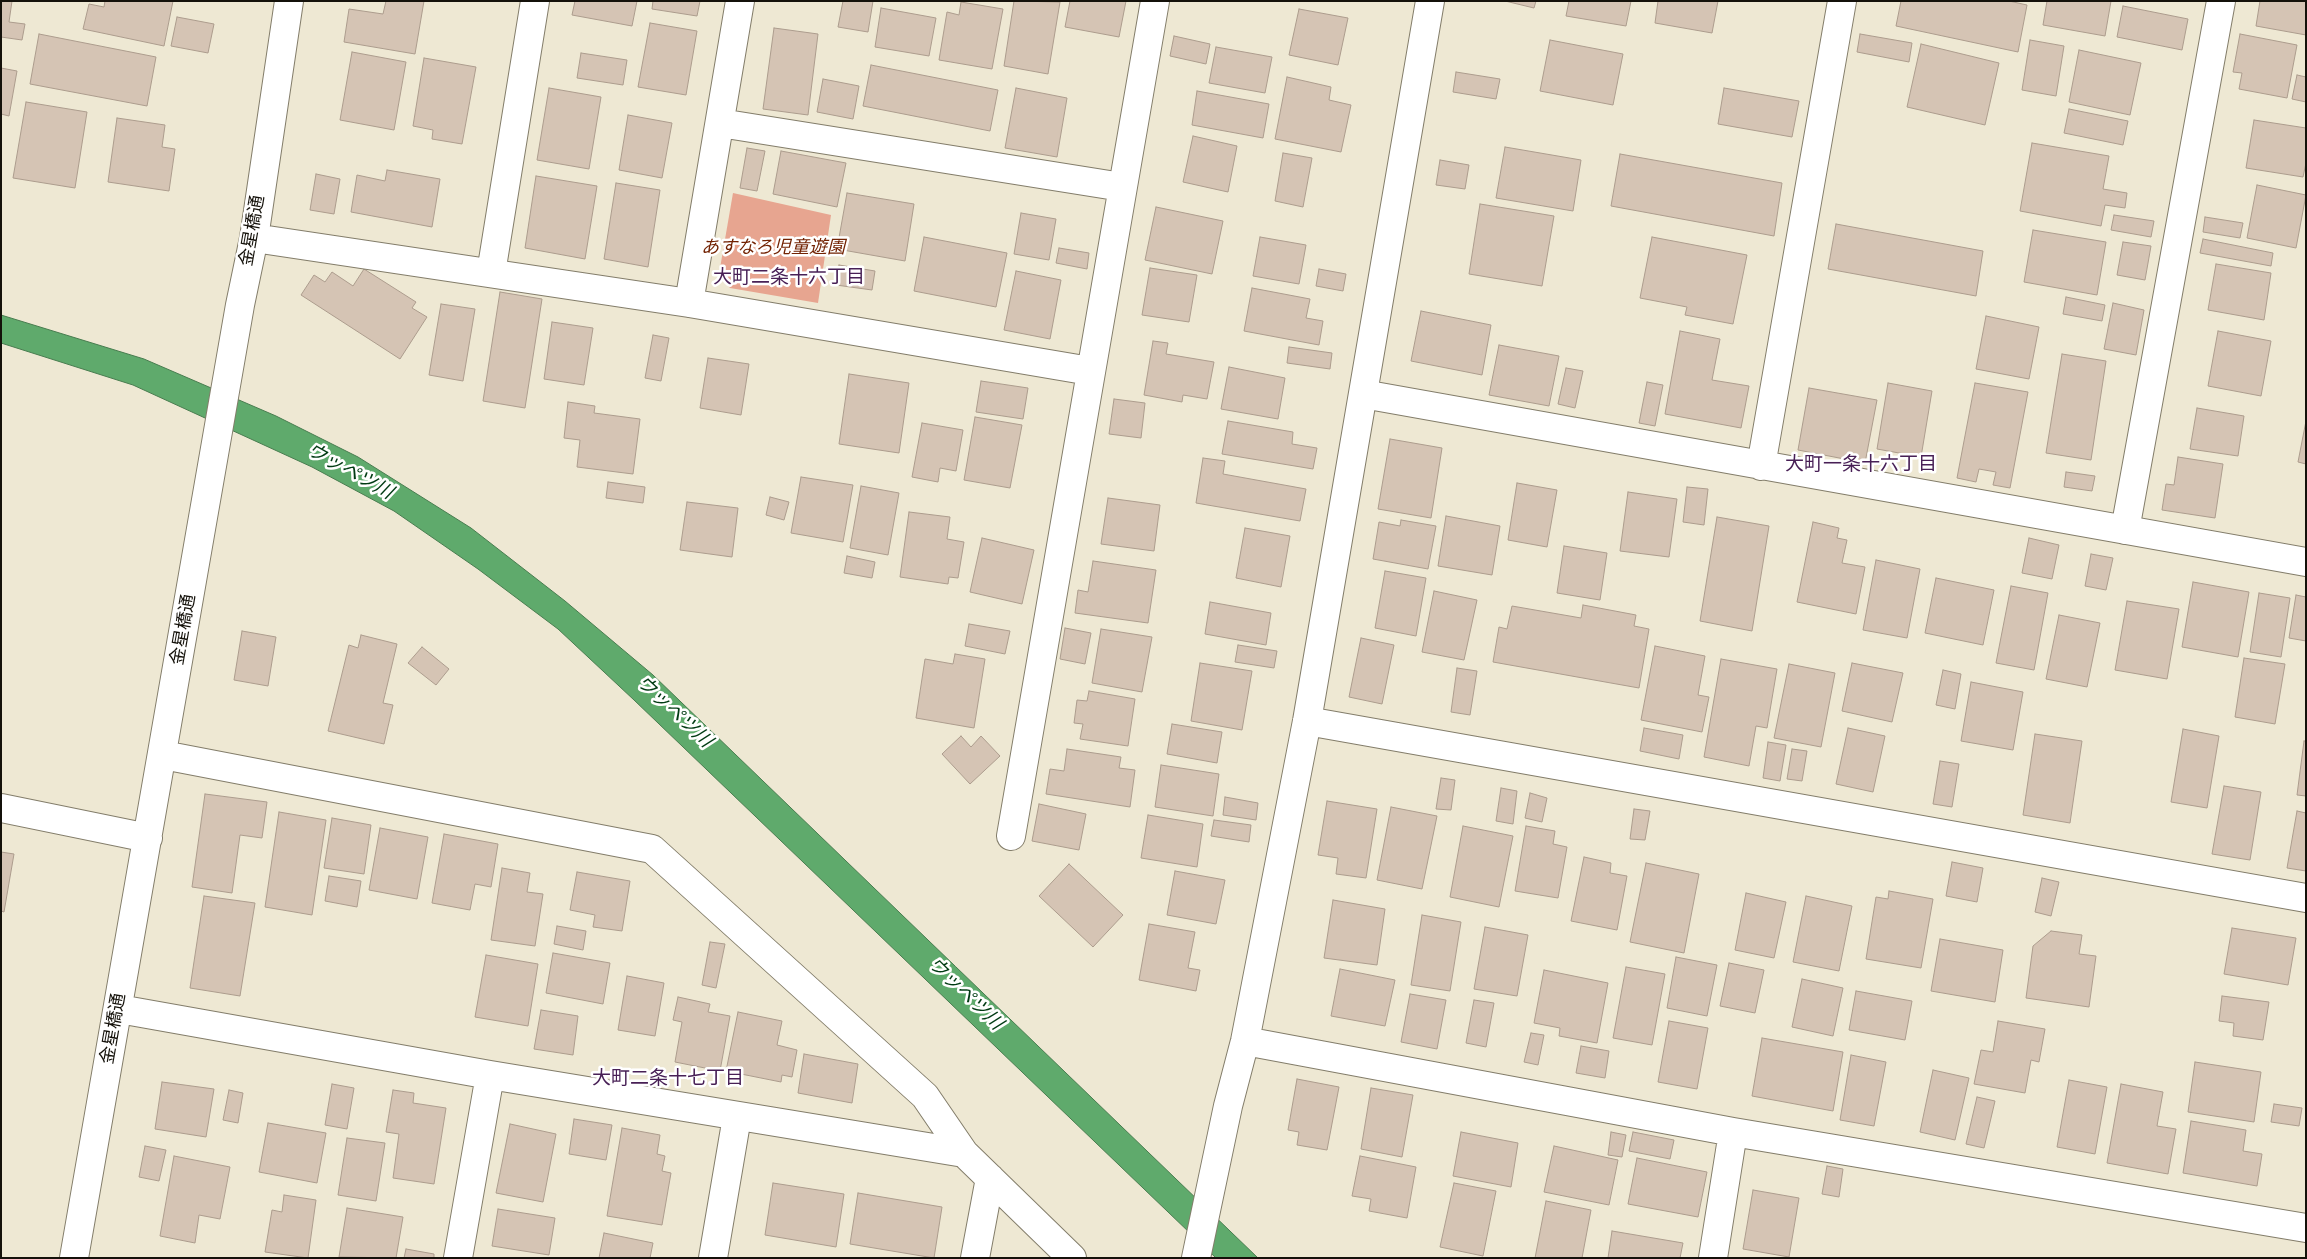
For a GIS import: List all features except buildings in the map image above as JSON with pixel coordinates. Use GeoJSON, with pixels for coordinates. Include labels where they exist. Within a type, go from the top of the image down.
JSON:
{"type":"FeatureCollection","features":[{"type":"Feature","properties":{"kind":"street","name":"金星橋通"},"geometry":{"type":"LineString","coordinates":[[74,1258],[119,1009],[240,305],[254,238],[289,1]]}},
{"type":"Feature","properties":{"kind":"street"},"geometry":{"type":"LineString","coordinates":[[491,273],[535,1]]}},
{"type":"Feature","properties":{"kind":"street"},"geometry":{"type":"LineString","coordinates":[[689,303],[740,1]]}},
{"type":"Feature","properties":{"kind":"street"},"geometry":{"type":"LineString","coordinates":[[1012,836],[1090,371],[1155,1]]}},
{"type":"Feature","properties":{"kind":"street"},"geometry":{"type":"LineString","coordinates":[[1196,1258],[1228,1106],[1245,1041],[1307,721],[1430,1]]}},
{"type":"Feature","properties":{"kind":"street"},"geometry":{"type":"LineString","coordinates":[[1761,466],[1842,1]]}},
{"type":"Feature","properties":{"kind":"street"},"geometry":{"type":"LineString","coordinates":[[2125,530],[2221,1]]}},
{"type":"Feature","properties":{"kind":"street"},"geometry":{"type":"LineString","coordinates":[[720,123],[1122,187]]}},
{"type":"Feature","properties":{"kind":"street"},"geometry":{"type":"LineString","coordinates":[[254,238],[689,303],[1090,371]]}},
{"type":"Feature","properties":{"kind":"street"},"geometry":{"type":"LineString","coordinates":[[1363,394],[2306,562]]}},
{"type":"Feature","properties":{"kind":"street"},"geometry":{"type":"LineString","coordinates":[[1307,721],[2306,898]]}},
{"type":"Feature","properties":{"kind":"street"},"geometry":{"type":"LineString","coordinates":[[163,755],[652,849],[925,1096],[964,1153],[1072,1258]]}},
{"type":"Feature","properties":{"kind":"street"},"geometry":{"type":"LineString","coordinates":[[1,808],[148,838]]}},
{"type":"Feature","properties":{"kind":"street"},"geometry":{"type":"LineString","coordinates":[[119,1009],[490,1075],[964,1153]]}},
{"type":"Feature","properties":{"kind":"street"},"geometry":{"type":"LineString","coordinates":[[1245,1041],[1733,1132],[2306,1228]]}},
{"type":"Feature","properties":{"kind":"street"},"geometry":{"type":"LineString","coordinates":[[458,1258],[490,1075]]}},
{"type":"Feature","properties":{"kind":"street"},"geometry":{"type":"LineString","coordinates":[[714,1258],[738,1117]]}},
{"type":"Feature","properties":{"kind":"street"},"geometry":{"type":"LineString","coordinates":[[1713,1258],[1733,1132]]}},
{"type":"Feature","properties":{"kind":"street"},"geometry":{"type":"LineString","coordinates":[[976,1258],[990,1178]]}},
{"type":"Feature","properties":{"kind":"green space","name":"あすなろ児童遊園"},"geometry":{"type":"Polygon","coordinates":[[[733,193],[831,215],[818,303],[730,288],[719,274],[733,193]]]}},
{"type":"Feature","properties":{"kind":"water","name":"ウッペツ川"},"geometry":{"type":"Polygon","coordinates":[[[1,315],[144,359],[276,416],[358,457],[471,528],[565,601],[653,675],[1258,1258],[1216,1258],[558,629],[478,569],[394,511],[312,467],[133,385],[1,343],[1,315]]]}},
{"type":"Feature","properties":{"kind":"district","name":"大町二条十六丁目"},"geometry":{"type":"Point","coordinates":[789,279]}},
{"type":"Feature","properties":{"kind":"district","name":"大町一条十六丁目"},"geometry":{"type":"Point","coordinates":[1861,466]}},
{"type":"Feature","properties":{"kind":"district","name":"大町二条十七丁目"},"geometry":{"type":"Point","coordinates":[668,1080]}}]}
